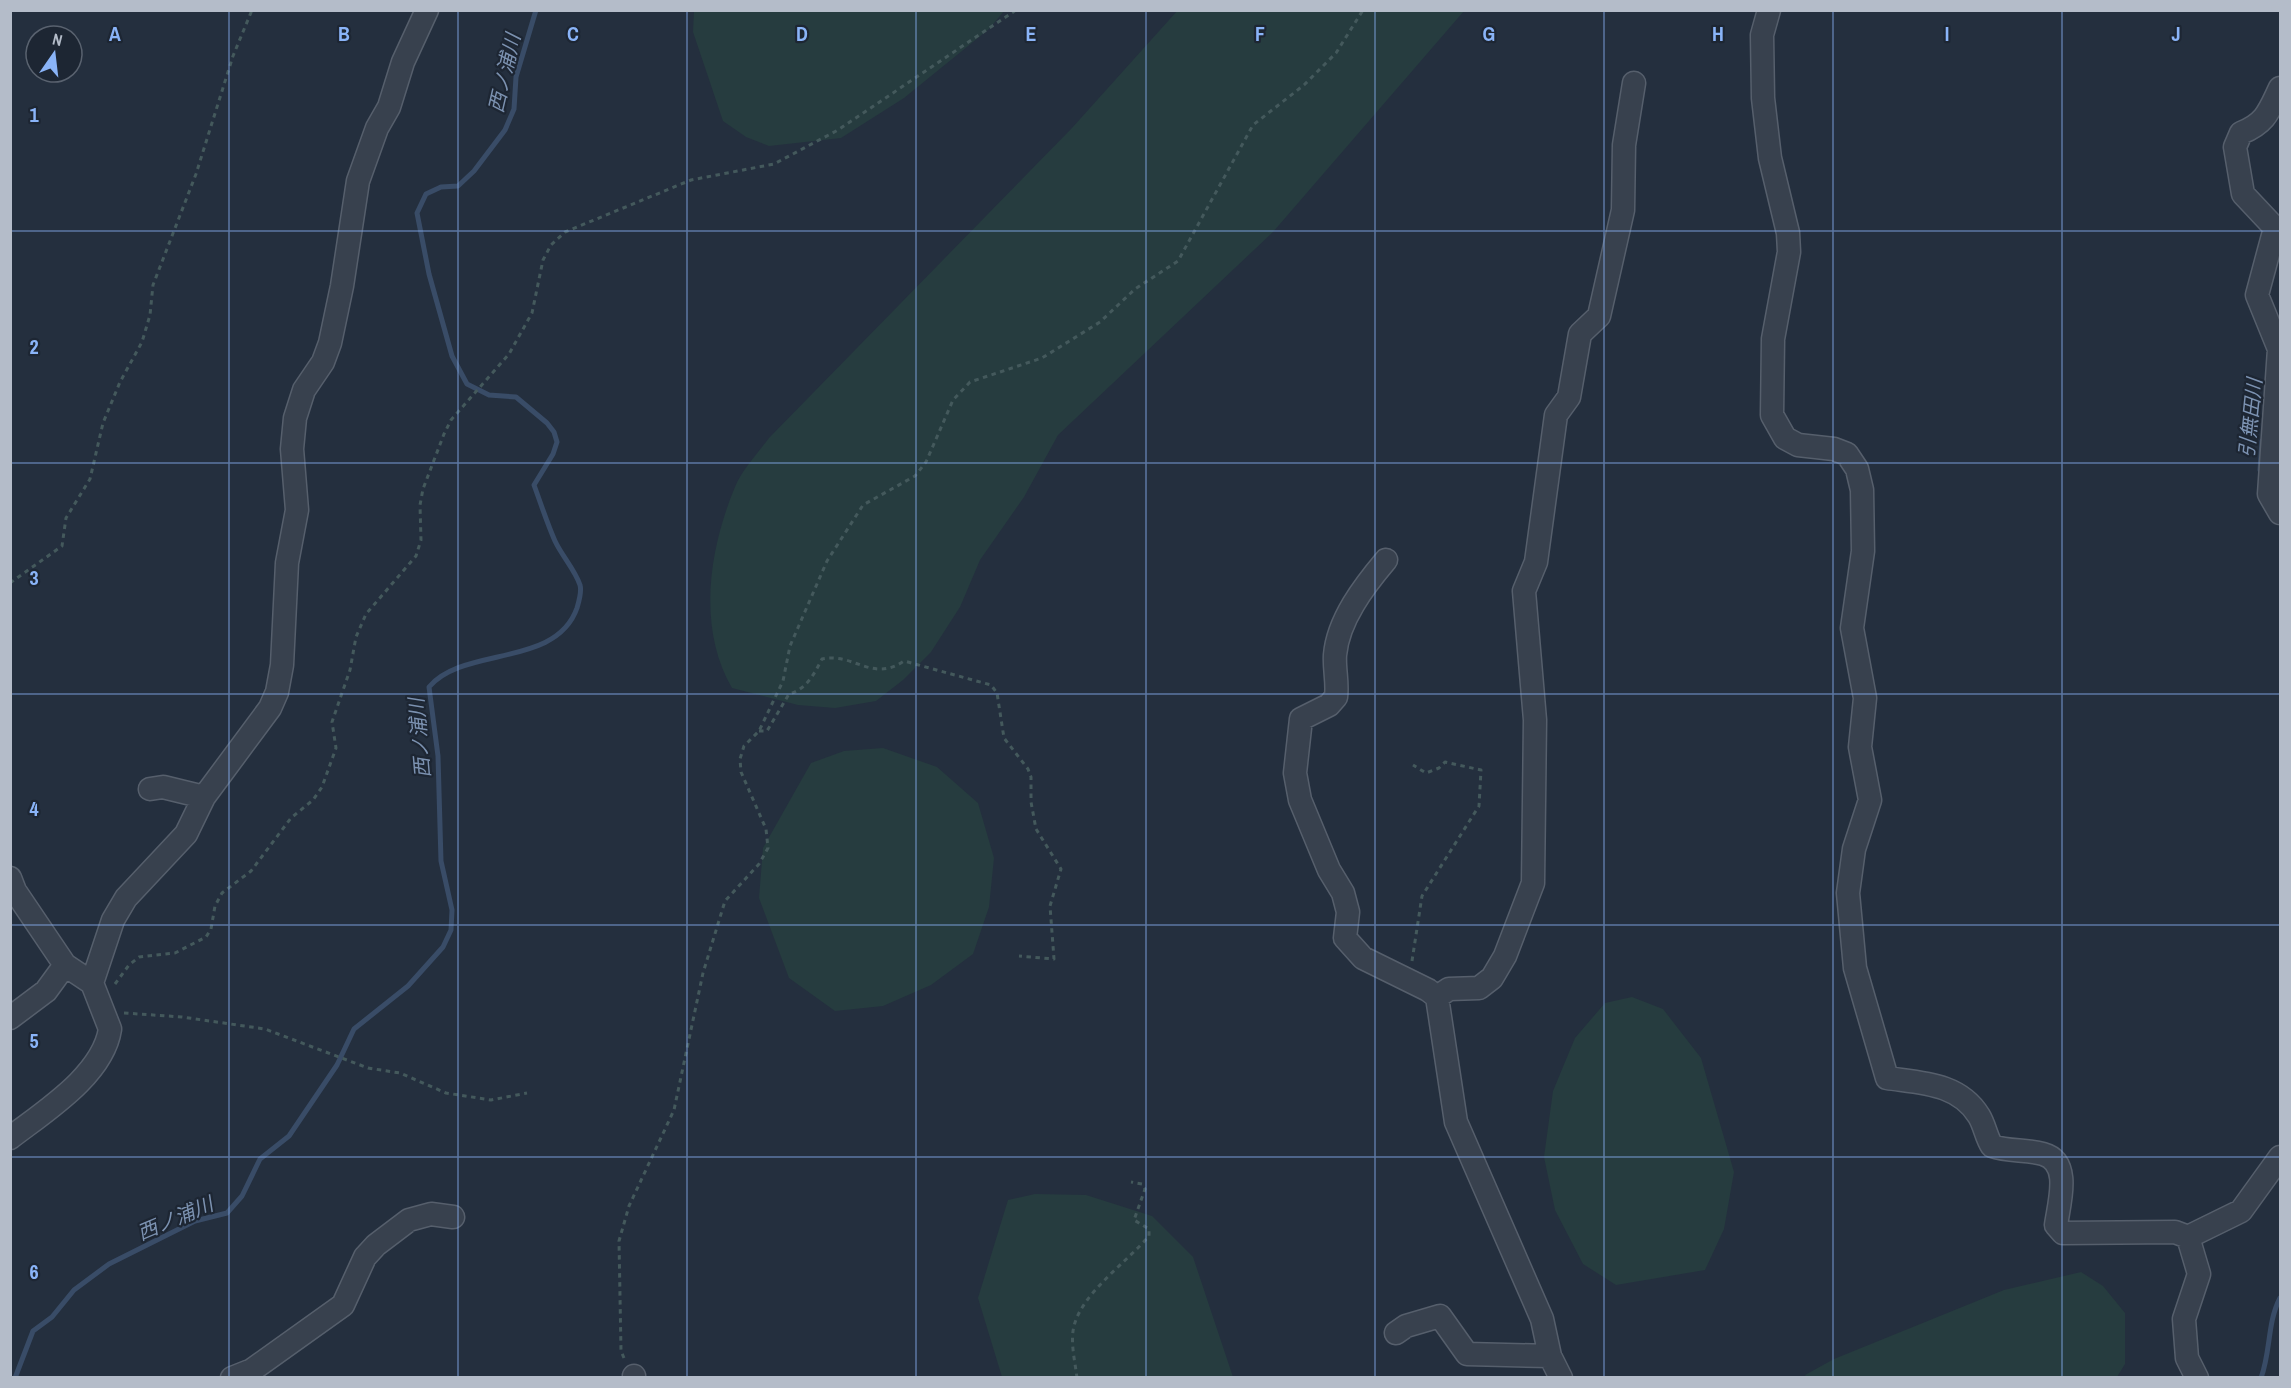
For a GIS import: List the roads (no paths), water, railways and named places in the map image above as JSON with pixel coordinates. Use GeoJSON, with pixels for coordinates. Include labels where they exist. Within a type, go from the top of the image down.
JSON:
{"type":"FeatureCollection","features":[{"type":"Feature","properties":{"kind":"street"},"geometry":{"type":"LineString","coordinates":[[10,1138],[75,1088],[109,1038],[101,1001],[113,920],[126,898],[186,834],[204,797],[270,708],[277,692],[282,665],[286,562],[297,510],[292,449],[295,418],[304,390],[323,362],[330,343],[342,286],[358,181],[377,128],[388,107],[403,62],[427,10]]}},
{"type":"Feature","properties":{"kind":"street"},"geometry":{"type":"LineString","coordinates":[[1769,10],[1762,35],[1763,98],[1770,158],[1788,232],[1789,252],[1773,339],[1772,415],[1785,438],[1798,445],[1834,449],[1847,454],[1857,469],[1862,490],[1863,551],[1852,628],[1866,698],[1860,747],[1870,800],[1854,849],[1848,893],[1855,968],[1887,1078],[1944,1087],[1962,1097],[1979,1116],[1992,1146],[2044,1154],[2057,1163],[2062,1179],[2056,1225],[2063,1233],[2175,1232],[2188,1237],[2241,1211],[2280,1157]]}},
{"type":"Feature","properties":{"kind":"street"},"geometry":{"type":"LineString","coordinates":[[1437,998],[1449,989],[1479,988],[1492,978],[1505,956],[1533,883],[1535,720],[1524,591],[1536,562],[1556,415],[1569,396],[1580,334],[1599,316],[1623,210],[1624,145],[1634,83]]}},
{"type":"Feature","properties":{"kind":"street"},"geometry":{"type":"LineString","coordinates":[[2280,88],[2258,127],[2241,133],[2235,147],[2243,194],[2269,223],[2257,295],[2278,349],[2269,494],[2280,513]]}},
{"type":"Feature","properties":{"kind":"street"},"geometry":{"type":"LineString","coordinates":[[1386,560],[1351,609],[1340,636],[1335,654],[1336,697],[1329,705],[1301,719],[1295,773],[1300,800],[1329,870],[1343,893],[1348,912],[1345,938],[1364,958],[1437,998]]}},
{"type":"Feature","properties":{"kind":"street"},"geometry":{"type":"LineString","coordinates":[[150,789],[163,787],[204,797]]}},
{"type":"Feature","properties":{"kind":"street"},"geometry":{"type":"LineString","coordinates":[[10,878],[15,891],[65,965],[101,1001]]}},
{"type":"Feature","properties":{"kind":"street"},"geometry":{"type":"LineString","coordinates":[[10,1018],[46,991],[65,965]]}},
{"type":"Feature","properties":{"kind":"street"},"geometry":{"type":"LineString","coordinates":[[1437,998],[1456,1122],[1542,1319],[1550,1356],[1561,1377]]}},
{"type":"Feature","properties":{"kind":"street"},"geometry":{"type":"LineString","coordinates":[[232,1377],[252,1370],[344,1305],[365,1257],[376,1245],[409,1220],[431,1214],[453,1218]]}},
{"type":"Feature","properties":{"kind":"street"},"geometry":{"type":"LineString","coordinates":[[2188,1237],[2199,1274],[2184,1319],[2187,1358],[2197,1377]]}},
{"type":"Feature","properties":{"kind":"street"},"geometry":{"type":"LineString","coordinates":[[1396,1333],[1406,1326],[1440,1316],[1467,1354],[1550,1356]]}},
{"type":"Feature","properties":{"kind":"waterway","name":"西ノ浦川"},"geometry":{"type":"LineString","coordinates":[[15,1378],[33,1331],[52,1317],[74,1290],[109,1264],[195,1221],[227,1213],[242,1196],[260,1159],[289,1136],[337,1065],[354,1029],[408,986],[443,947],[451,930],[452,910],[441,861],[438,756],[429,687],[444,674],[464,666],[530,649],[550,640],[566,627],[577,608],[580,585],[555,541],[534,485],[553,454],[557,442],[554,432],[547,423],[516,397],[489,395],[467,384],[452,356],[429,274],[417,213],[426,194],[441,187],[458,186],[474,171],[505,130],[514,109],[516,77],[536,10]]}},
{"type":"Feature","properties":{"kind":"waterway","name":"引無田川"},"geometry":{"type":"LineString","coordinates":[[2260,470],[2262,441]]}},
{"type":"Feature","properties":{"kind":"waterway","name":"引無田川"},"geometry":{"type":"LineString","coordinates":[[2261,1378],[2273,1317],[2280,1298]]}}]}
